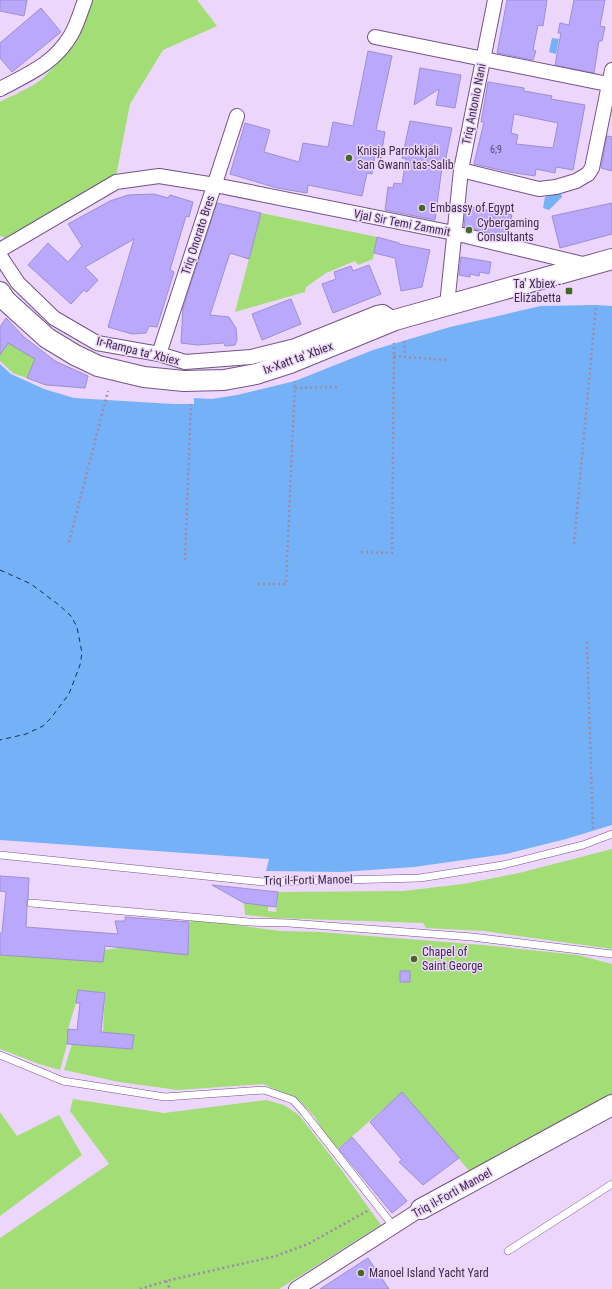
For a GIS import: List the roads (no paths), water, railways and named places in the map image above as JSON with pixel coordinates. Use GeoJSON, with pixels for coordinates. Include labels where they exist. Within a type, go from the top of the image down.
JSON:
{"type":"FeatureCollection","features":[{"type":"Feature","properties":{"kind":"main road","name":"Ix-Xatt ta' Xbiex"},"geometry":{"type":"LineString","coordinates":[[0,292],[6,301],[47,338],[75,355],[98,366],[144,377],[184,381],[224,380],[256,374],[290,363],[395,320],[612,259]]}},
{"type":"Feature","properties":{"kind":"main road","name":"Triq il-Forti Manoel"},"geometry":{"type":"LineString","coordinates":[[420,1209],[612,1105]]}},
{"type":"Feature","properties":{"kind":"street"},"geometry":{"type":"LineString","coordinates":[[0,89],[40,68],[56,55],[72,34],[85,0]]}},
{"type":"Feature","properties":{"kind":"street","name":"Triq Antonio Nani"},"geometry":{"type":"LineString","coordinates":[[447,305],[461,170],[495,0]]}},
{"type":"Feature","properties":{"kind":"street"},"geometry":{"type":"LineString","coordinates":[[376,37],[610,84]]}},
{"type":"Feature","properties":{"kind":"street"},"geometry":{"type":"LineString","coordinates":[[461,170],[539,189],[556,187],[584,177],[592,168],[612,70]]}},
{"type":"Feature","properties":{"kind":"street","name":"Triq Onorato Bres"},"geometry":{"type":"LineString","coordinates":[[159,354],[237,116]]}},
{"type":"Feature","properties":{"kind":"street","name":"Vjal Sir Temi Zammit"},"geometry":{"type":"LineString","coordinates":[[0,250],[116,182],[159,176],[215,185],[454,233],[587,265]]}},
{"type":"Feature","properties":{"kind":"street","name":"Ir-Rampa ta' Xbiex"},"geometry":{"type":"LineString","coordinates":[[0,256],[18,283],[54,318],[97,343],[159,354],[185,362],[251,357],[295,346],[377,313],[384,312],[395,320]]}},
{"type":"Feature","properties":{"kind":"street","name":"Triq il-Forti Manoel"},"geometry":{"type":"LineString","coordinates":[[296,1289],[420,1209]]}},
{"type":"Feature","properties":{"kind":"lane","name":"Triq il-Forti Manoel"},"geometry":{"type":"LineString","coordinates":[[0,855],[263,882],[420,878],[503,865],[583,845],[612,834]]}},
{"type":"Feature","properties":{"kind":"lane"},"geometry":{"type":"LineString","coordinates":[[31,903],[249,922],[289,923],[472,937],[612,954]]}},
{"type":"Feature","properties":{"kind":"lane"},"geometry":{"type":"LineString","coordinates":[[0,1055],[63,1081],[165,1097],[264,1090],[293,1100],[304,1110],[394,1227]]}},
{"type":"Feature","properties":{"kind":"lane"},"geometry":{"type":"LineString","coordinates":[[508,1251],[612,1184]]}},
{"type":"Feature","properties":{"kind":"water"},"geometry":{"type":"Polygon","coordinates":[[[552,38],[559,39],[556,54],[549,52],[552,38]]]}},
{"type":"Feature","properties":{"kind":"water"},"geometry":{"type":"Polygon","coordinates":[[[560,192],[562,197],[549,210],[543,208],[545,197],[560,192]]]}},
{"type":"Feature","properties":{"kind":"water"},"geometry":{"type":"Polygon","coordinates":[[[541,306],[612,306],[612,825],[566,839],[506,854],[414,867],[341,872],[266,871],[269,859],[0,840],[0,364],[11,374],[44,389],[74,398],[194,404],[194,398],[212,399],[237,395],[295,381],[373,350],[450,327],[541,306]]]}},
{"type":"Feature","properties":{"kind":"place","name":"Knisja Parrokkjali San Ġwann tas-Salib"},"geometry":{"type":"Point","coordinates":[349,158]}},
{"type":"Feature","properties":{"kind":"place","name":"Embassy of Egypt"},"geometry":{"type":"Point","coordinates":[422,208]}},
{"type":"Feature","properties":{"kind":"place","name":"Cybergaming Consultants"},"geometry":{"type":"Point","coordinates":[469,230]}},
{"type":"Feature","properties":{"kind":"place","name":"Ta' Xbiex - Eliżabetta"},"geometry":{"type":"Point","coordinates":[569,291]}},
{"type":"Feature","properties":{"kind":"place","name":"Chapel of Saint George"},"geometry":{"type":"Point","coordinates":[414,959]}},
{"type":"Feature","properties":{"kind":"place","name":"Manoel Island Yacht Yard"},"geometry":{"type":"Point","coordinates":[361,1273]}}]}
